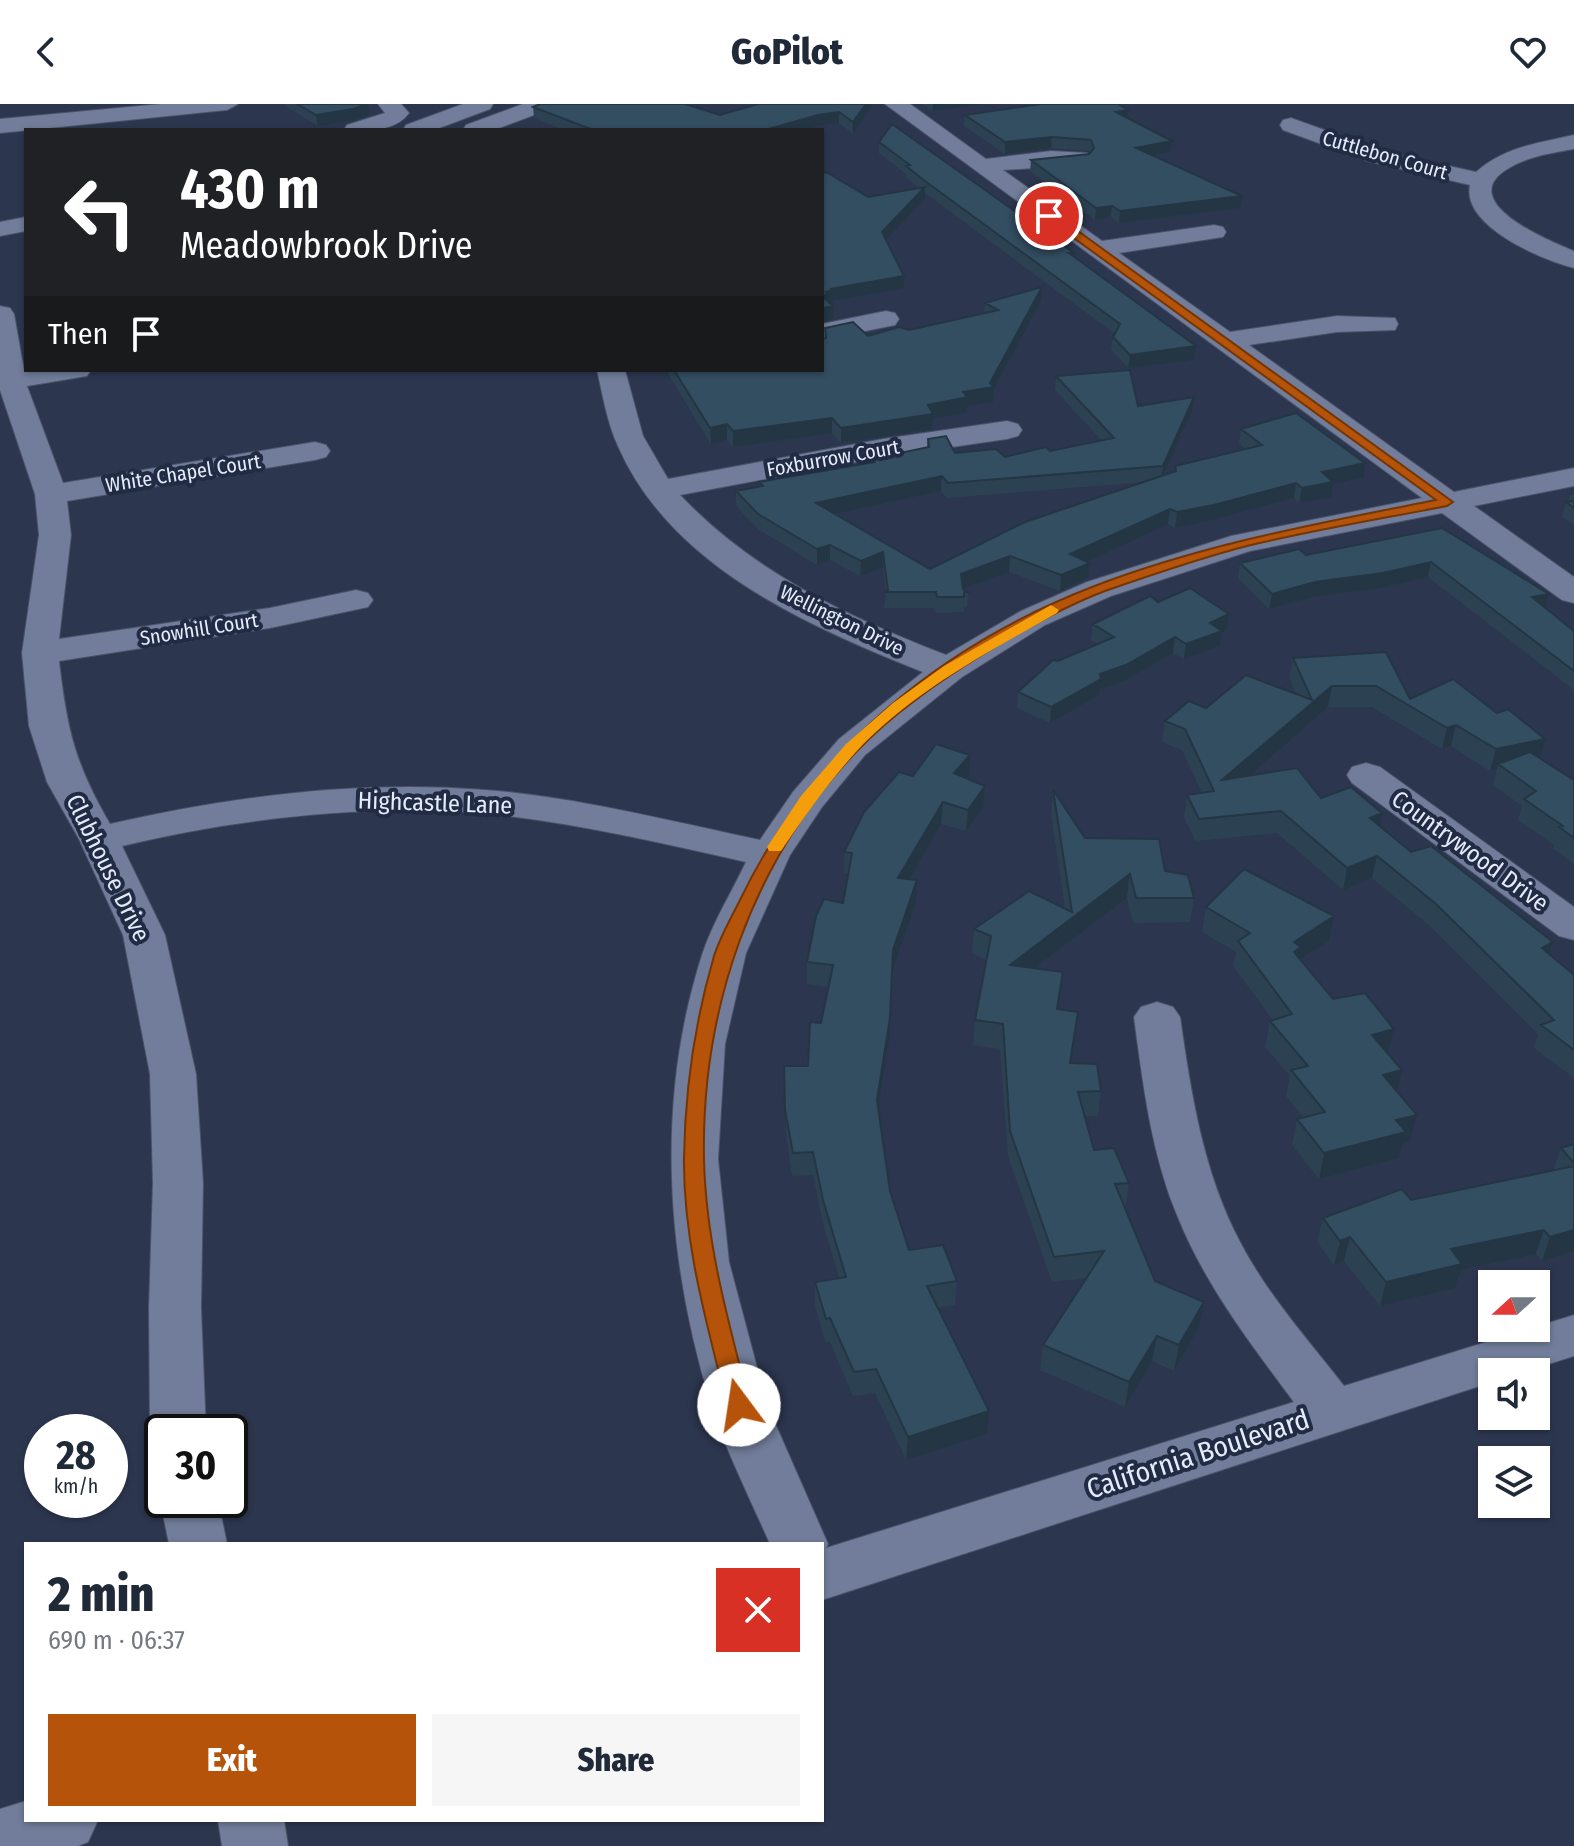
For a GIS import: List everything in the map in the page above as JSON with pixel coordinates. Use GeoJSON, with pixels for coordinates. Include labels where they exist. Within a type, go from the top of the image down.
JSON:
{"type":"FeatureCollection","features":[{"type":"Feature","properties":{"kind":"street"},"geometry":{"type":"LineString","coordinates":[[0,126],[227,104]]}},
{"type":"Feature","properties":{"kind":"street"},"geometry":{"type":"LineString","coordinates":[[361,128],[393,118],[398,113],[389,104]]}},
{"type":"Feature","properties":{"kind":"street"},"geometry":{"type":"LineString","coordinates":[[419,128],[482,104]]}},
{"type":"Feature","properties":{"kind":"street"},"geometry":{"type":"LineString","coordinates":[[479,128],[542,104]]}},
{"type":"Feature","properties":{"kind":"street"},"geometry":{"type":"LineString","coordinates":[[896,104],[1574,593]]}},
{"type":"Feature","properties":{"kind":"street"},"geometry":{"type":"LineString","coordinates":[[919,122],[949,118]]}},
{"type":"Feature","properties":{"kind":"street","name":"Cuttlebon Court"},"geometry":{"type":"LineString","coordinates":[[1291,125],[1379,157],[1480,180]]}},
{"type":"Feature","properties":{"kind":"street"},"geometry":{"type":"LineString","coordinates":[[1574,142],[1528,150],[1508,158],[1491,168],[1480,180],[1483,207],[1494,219],[1537,245],[1574,260]]}},
{"type":"Feature","properties":{"kind":"street"},"geometry":{"type":"LineString","coordinates":[[981,166],[1079,158]]}},
{"type":"Feature","properties":{"kind":"street"},"geometry":{"type":"LineString","coordinates":[[0,229],[24,224]]}},
{"type":"Feature","properties":{"kind":"street"},"geometry":{"type":"LineString","coordinates":[[1095,249],[1214,232]]}},
{"type":"Feature","properties":{"kind":"street"},"geometry":{"type":"LineString","coordinates":[[0,249],[24,245]]}},
{"type":"Feature","properties":{"kind":"street","name":"Clubhouse Drive"},"geometry":{"type":"LineString","coordinates":[[1,314],[11,380],[51,494],[55,535],[40,653],[48,726],[66,782],[99,839],[144,935],[173,1074],[178,1183],[175,1308],[178,1414]]}},
{"type":"Feature","properties":{"kind":"street"},"geometry":{"type":"LineString","coordinates":[[824,332],[886,319]]}},
{"type":"Feature","properties":{"kind":"street"},"geometry":{"type":"LineString","coordinates":[[1223,341],[1337,324],[1385,324]]}},
{"type":"Feature","properties":{"kind":"street"},"geometry":{"type":"LineString","coordinates":[[11,380],[64,372]]}},
{"type":"Feature","properties":{"kind":"street","name":"Wellington Drive"},"geometry":{"type":"LineString","coordinates":[[612,372],[624,422],[637,456],[659,490],[697,532],[750,572],[806,607],[877,641],[949,669]]}},
{"type":"Feature","properties":{"kind":"street","name":"Foxburrow Court"},"geometry":{"type":"LineString","coordinates":[[659,490],[883,448],[1007,430]]}},
{"type":"Feature","properties":{"kind":"street","name":"White Chapel Court"},"geometry":{"type":"LineString","coordinates":[[51,494],[315,451]]}},
{"type":"Feature","properties":{"kind":"street"},"geometry":{"type":"LineString","coordinates":[[798,1542],[739,1405],[703,1262],[694,1159],[702,1044],[724,953],[770,855],[807,800],[852,747],[899,706],[949,669],[1033,618],[1099,589],[1243,543],[1574,477]]}},
{"type":"Feature","properties":{"kind":"street","name":"Snowhill Court"},"geometry":{"type":"LineString","coordinates":[[40,653],[270,618],[356,600]]}},
{"type":"Feature","properties":{"kind":"street","name":"Countrywood Drive"},"geometry":{"type":"LineString","coordinates":[[1366,775],[1574,927]]}},
{"type":"Feature","properties":{"kind":"street","name":"Highcastle Lane"},"geometry":{"type":"LineString","coordinates":[[99,839],[158,824],[248,809],[351,799],[493,802],[602,819],[770,855]]}},
{"type":"Feature","properties":{"kind":"street"},"geometry":{"type":"LineString","coordinates":[[1157,1017],[1167,1089],[1189,1175],[1214,1240],[1258,1314],[1332,1412]]}},
{"type":"Feature","properties":{"kind":"street","name":"California Boulevard"},"geometry":{"type":"LineString","coordinates":[[824,1574],[1574,1335]]}},
{"type":"Feature","properties":{"kind":"street"},"geometry":{"type":"LineString","coordinates":[[193,1518],[198,1542]]}},
{"type":"Feature","properties":{"kind":"street"},"geometry":{"type":"LineString","coordinates":[[0,1841],[59,1822]]}},
{"type":"Feature","properties":{"kind":"street"},"geometry":{"type":"LineString","coordinates":[[251,1822],[255,1846]]}},
{"type":"Feature","properties":{"kind":"building"},"geometry":{"type":"Polygon","coordinates":[[[297,104],[367,104],[316,115],[297,104]]]}},
{"type":"Feature","properties":{"kind":"building"},"geometry":{"type":"Polygon","coordinates":[[[540,104],[685,104],[720,115],[758,104],[866,104],[853,122],[839,112],[772,128],[588,128],[533,107],[540,104]]]}},
{"type":"Feature","properties":{"kind":"building"},"geometry":{"type":"Polygon","coordinates":[[[1041,104],[1118,104],[1128,110],[1116,112],[1172,141],[1136,148],[1242,196],[1120,211],[1112,206],[1096,208],[1031,160],[1089,154],[1094,148],[1091,140],[1052,137],[1005,142],[965,115],[1041,104]]]}},
{"type":"Feature","properties":{"kind":"building"},"geometry":{"type":"Polygon","coordinates":[[[892,124],[1074,253],[1069,253],[1196,346],[1130,355],[1113,337],[1120,324],[925,181],[906,166],[910,165],[879,142],[892,124]]]}},
{"type":"Feature","properties":{"kind":"building"},"geometry":{"type":"Polygon","coordinates":[[[824,172],[868,197],[925,187],[882,232],[904,276],[830,289],[833,290],[826,292],[829,294],[824,295],[824,172]]]}},
{"type":"Feature","properties":{"kind":"building"},"geometry":{"type":"Polygon","coordinates":[[[1042,287],[990,383],[994,387],[963,392],[968,397],[928,405],[933,414],[841,428],[832,418],[733,431],[727,424],[710,428],[675,372],[824,372],[825,328],[853,322],[868,336],[899,327],[909,330],[998,310],[985,303],[1042,287]]]}},
{"type":"Feature","properties":{"kind":"building"},"geometry":{"type":"Polygon","coordinates":[[[824,298],[833,306],[824,308],[824,298]]]}},
{"type":"Feature","properties":{"kind":"building"},"geometry":{"type":"Polygon","coordinates":[[[1130,370],[1138,406],[1194,397],[1163,466],[948,483],[942,476],[816,503],[930,569],[1025,522],[1176,471],[1175,466],[1262,445],[1241,429],[1296,413],[1365,463],[1322,472],[1333,482],[1302,488],[1296,483],[1214,505],[1177,512],[1170,509],[1070,554],[1090,563],[1061,575],[1010,556],[961,574],[963,589],[968,592],[964,592],[964,597],[937,597],[936,592],[885,592],[888,591],[883,552],[861,561],[830,545],[817,549],[758,514],[736,491],[763,486],[759,482],[874,462],[871,459],[929,447],[928,439],[946,436],[955,453],[996,449],[1005,457],[1046,447],[1050,451],[1114,438],[1056,376],[1130,370]]]}},
{"type":"Feature","properties":{"kind":"building"},"geometry":{"type":"Polygon","coordinates":[[[1442,528],[1549,594],[1532,597],[1574,631],[1574,671],[1431,562],[1383,573],[1315,582],[1272,594],[1240,563],[1299,549],[1306,555],[1442,528]]]}},
{"type":"Feature","properties":{"kind":"building"},"geometry":{"type":"Polygon","coordinates":[[[1190,588],[1229,614],[1210,623],[1222,631],[1186,644],[1175,637],[1126,665],[1100,674],[1101,679],[1051,707],[1018,692],[1053,660],[1058,661],[1114,637],[1093,624],[1150,596],[1158,602],[1190,588]]]}},
{"type":"Feature","properties":{"kind":"building"},"geometry":{"type":"Polygon","coordinates":[[[1386,652],[1410,699],[1453,679],[1497,713],[1508,709],[1545,739],[1496,749],[1456,725],[1447,728],[1376,686],[1332,686],[1222,780],[1297,768],[1321,798],[1351,787],[1382,813],[1370,818],[1411,852],[1431,846],[1553,942],[1542,948],[1574,975],[1574,1050],[1541,1025],[1554,1020],[1436,904],[1377,856],[1347,868],[1281,811],[1199,819],[1187,795],[1214,791],[1185,729],[1165,721],[1189,701],[1206,708],[1246,675],[1312,700],[1293,658],[1386,652]]]}},
{"type":"Feature","properties":{"kind":"building"},"geometry":{"type":"Polygon","coordinates":[[[936,744],[970,755],[954,773],[985,786],[968,810],[943,802],[898,878],[917,880],[893,950],[890,1018],[877,1100],[890,1191],[909,1250],[943,1245],[957,1281],[927,1286],[989,1411],[908,1437],[876,1369],[854,1372],[830,1318],[826,1319],[815,1282],[846,1277],[823,1200],[813,1152],[793,1153],[785,1110],[784,1066],[808,1066],[810,1022],[821,1023],[833,965],[807,962],[816,916],[824,899],[843,903],[852,853],[844,852],[864,812],[899,772],[913,776],[936,744]]]}},
{"type":"Feature","properties":{"kind":"building"},"geometry":{"type":"Polygon","coordinates":[[[1530,752],[1574,780],[1574,838],[1559,827],[1563,826],[1524,799],[1536,791],[1498,764],[1530,752]]]}},
{"type":"Feature","properties":{"kind":"building"},"geometry":{"type":"Polygon","coordinates":[[[1053,790],[1085,838],[1159,839],[1165,871],[1188,875],[1194,898],[1136,898],[1130,874],[1010,965],[1063,972],[1057,1009],[1078,1012],[1070,1063],[1097,1064],[1101,1091],[1078,1092],[1094,1150],[1114,1148],[1129,1183],[1115,1184],[1155,1281],[1204,1302],[1179,1345],[1157,1336],[1129,1382],[1043,1345],[1104,1251],[1054,1257],[1010,1131],[1003,1024],[975,1020],[991,936],[974,929],[1029,891],[1072,912],[1053,790]]]}},
{"type":"Feature","properties":{"kind":"building"},"geometry":{"type":"Polygon","coordinates":[[[1244,869],[1334,916],[1294,942],[1301,947],[1294,952],[1333,999],[1365,993],[1394,1029],[1372,1035],[1402,1070],[1383,1075],[1417,1115],[1396,1120],[1406,1132],[1324,1153],[1297,1119],[1325,1112],[1291,1070],[1308,1066],[1270,1021],[1292,1014],[1238,941],[1250,933],[1206,907],[1244,869]]]}},
{"type":"Feature","properties":{"kind":"building"},"geometry":{"type":"Polygon","coordinates":[[[1574,1144],[1574,1163],[1561,1148],[1574,1144]]]}},
{"type":"Feature","properties":{"kind":"building"},"geometry":{"type":"Polygon","coordinates":[[[1574,1166],[1574,1230],[1550,1237],[1544,1230],[1451,1249],[1462,1264],[1386,1282],[1350,1237],[1340,1241],[1323,1218],[1402,1189],[1411,1200],[1574,1166]]]}},
{"type":"Feature","properties":{"kind":"slow traffic"},"geometry":{"type":"LineString","coordinates":[[775,847],[807,800],[852,747],[899,706],[949,669],[1051,610]]}},
{"type":"Feature","properties":{"kind":"route"},"geometry":{"type":"LineString","coordinates":[[739,1405],[703,1262],[694,1159],[702,1044],[724,953],[770,855],[807,800],[852,747],[899,706],[949,669],[1033,618],[1099,589],[1243,543],[1447,502],[1049,216]]}}]}
